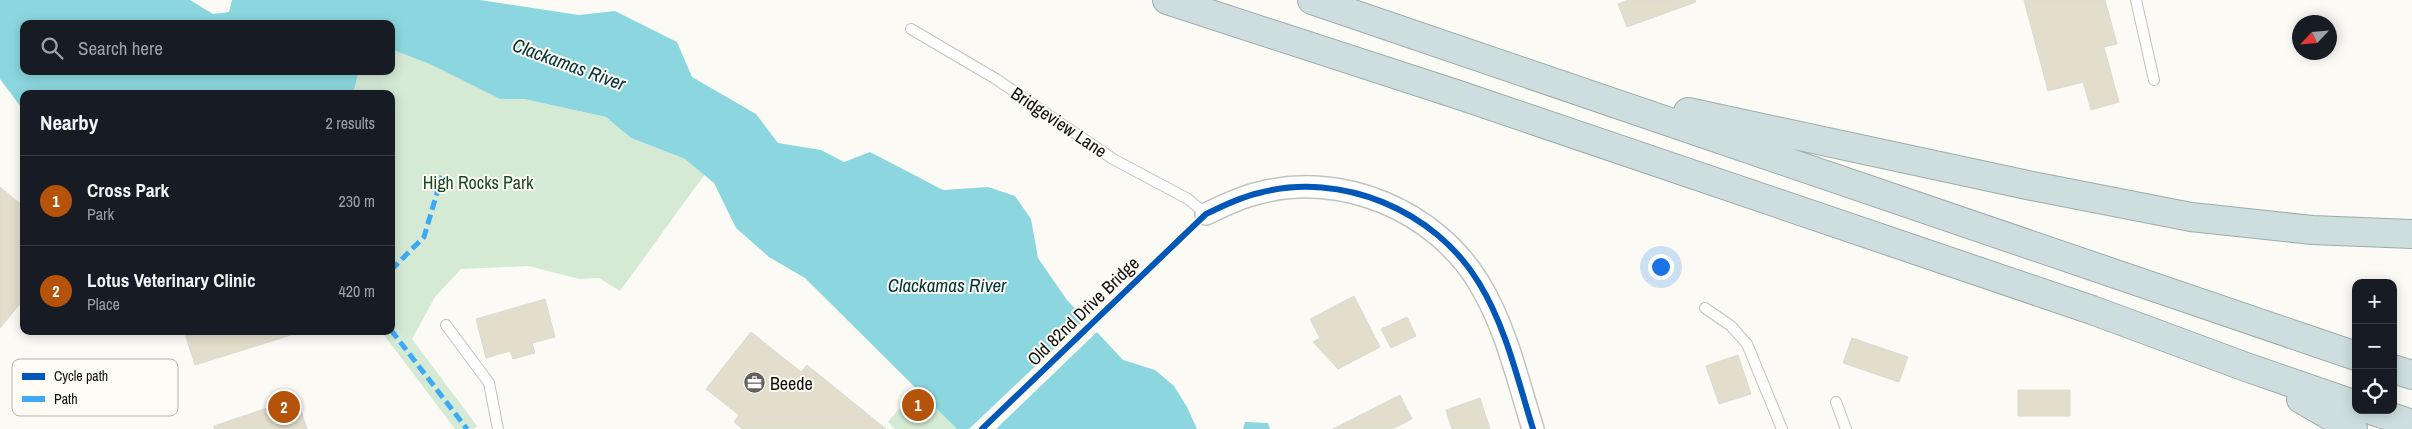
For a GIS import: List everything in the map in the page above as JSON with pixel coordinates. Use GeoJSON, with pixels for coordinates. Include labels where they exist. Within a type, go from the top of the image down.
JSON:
{"type":"FeatureCollection","features":[{"type":"Feature","properties":{"kind":"highway"},"geometry":{"type":"LineString","coordinates":[[1167,0],[1459,95],[2083,307],[2352,404]]}},
{"type":"Feature","properties":{"kind":"highway"},"geometry":{"type":"LineString","coordinates":[[1312,0],[2352,355]]}},
{"type":"Feature","properties":{"kind":"highway"},"geometry":{"type":"LineString","coordinates":[[1562,85],[2013,182],[2191,217],[2312,230],[2412,234]]}},
{"type":"Feature","properties":{"kind":"highway"},"geometry":{"type":"LineString","coordinates":[[2246,367],[2353,429]]}},
{"type":"Feature","properties":{"kind":"highway"},"geometry":{"type":"LineString","coordinates":[[2396,369],[2412,375]]}},
{"type":"Feature","properties":{"kind":"highway"},"geometry":{"type":"LineString","coordinates":[[2383,414],[2412,424]]}},
{"type":"Feature","properties":{"kind":"street"},"geometry":{"type":"LineString","coordinates":[[1206,214],[1229,202],[1260,192],[1301,187],[1355,192],[1393,206],[1412,217],[1450,246],[1478,282],[1493,310],[1533,429]]}},
{"type":"Feature","properties":{"kind":"lane"},"geometry":{"type":"LineString","coordinates":[[2136,0],[2154,80]]}},
{"type":"Feature","properties":{"kind":"lane","name":"Bridgeview Lane"},"geometry":{"type":"LineString","coordinates":[[911,30],[996,79],[1113,159],[1188,199],[1206,214]]}},
{"type":"Feature","properties":{"kind":"lane"},"geometry":{"type":"LineString","coordinates":[[1705,308],[1731,326],[1747,344],[1782,429]]}},
{"type":"Feature","properties":{"kind":"lane"},"geometry":{"type":"LineString","coordinates":[[446,325],[488,383],[498,429]]}},
{"type":"Feature","properties":{"kind":"lane"},"geometry":{"type":"LineString","coordinates":[[1836,402],[1846,429]]}},
{"type":"Feature","properties":{"kind":"green space","name":"High Rocks Park"},"geometry":{"type":"Polygon","coordinates":[[[395,51],[432,65],[500,99],[524,99],[606,117],[631,138],[685,159],[705,174],[620,291],[599,278],[579,279],[529,266],[461,269],[435,297],[412,339],[477,426],[473,429],[455,429],[384,335],[395,335],[395,90],[354,90],[358,75],[395,75],[395,51]]]}},
{"type":"Feature","properties":{"kind":"green space"},"geometry":{"type":"Polygon","coordinates":[[[916,388],[957,429],[895,429],[888,422],[916,388]]]}},
{"type":"Feature","properties":{"kind":"water","name":"Clackamas River"},"geometry":{"type":"Polygon","coordinates":[[[0,0],[190,0],[213,14],[229,12],[232,0],[480,0],[579,15],[615,11],[677,42],[692,77],[756,114],[778,143],[821,150],[844,162],[870,152],[943,190],[988,187],[1015,196],[1031,219],[1038,258],[1067,300],[1123,360],[1155,370],[1174,386],[1187,407],[1197,429],[957,429],[805,278],[769,257],[736,228],[714,183],[685,159],[631,138],[606,117],[524,99],[500,99],[432,65],[395,51],[395,20],[20,20],[20,75],[358,75],[354,90],[20,90],[20,106],[0,79],[0,0]]]}},
{"type":"Feature","properties":{"kind":"water"},"geometry":{"type":"Polygon","coordinates":[[[1245,422],[1268,423],[1270,429],[1243,429],[1245,422]]]}},
{"type":"Feature","properties":{"kind":"pier"},"geometry":{"type":"Polygon","coordinates":[[[1087,317],[1099,330],[996,429],[969,429],[1087,317]]]}},
{"type":"Feature","properties":{"kind":"building"},"geometry":{"type":"Polygon","coordinates":[[[1628,0],[1695,0],[1696,2],[1627,27],[1618,4],[1628,0]]]}},
{"type":"Feature","properties":{"kind":"building"},"geometry":{"type":"Polygon","coordinates":[[[2024,0],[2105,0],[2117,44],[2104,47],[2119,102],[2091,110],[2083,82],[2048,91],[2024,0]]]}},
{"type":"Feature","properties":{"kind":"building"},"geometry":{"type":"Polygon","coordinates":[[[0,187],[20,204],[20,304],[0,328],[0,187]]]}},
{"type":"Feature","properties":{"kind":"building"},"geometry":{"type":"Polygon","coordinates":[[[1354,296],[1380,347],[1338,369],[1313,342],[1320,338],[1310,319],[1354,296]]]}},
{"type":"Feature","properties":{"kind":"building"},"geometry":{"type":"Polygon","coordinates":[[[545,299],[555,337],[532,343],[535,353],[513,359],[510,351],[486,358],[476,319],[545,299]]]}},
{"type":"Feature","properties":{"kind":"building"},"geometry":{"type":"Polygon","coordinates":[[[1407,317],[1416,336],[1391,348],[1381,329],[1407,317]]]}},
{"type":"Feature","properties":{"kind":"building"},"geometry":{"type":"Polygon","coordinates":[[[751,332],[801,372],[807,365],[886,429],[742,429],[734,422],[739,415],[706,389],[751,332]]]}},
{"type":"Feature","properties":{"kind":"building"},"geometry":{"type":"Polygon","coordinates":[[[185,335],[291,335],[195,365],[185,335]]]}},
{"type":"Feature","properties":{"kind":"building"},"geometry":{"type":"Polygon","coordinates":[[[1852,338],[1908,357],[1899,382],[1843,363],[1852,338]]]}},
{"type":"Feature","properties":{"kind":"building"},"geometry":{"type":"Polygon","coordinates":[[[1738,355],[1751,394],[1719,404],[1706,366],[1738,355]]]}},
{"type":"Feature","properties":{"kind":"building"},"geometry":{"type":"Polygon","coordinates":[[[2018,390],[2070,390],[2070,416],[2018,416],[2018,390]]]}},
{"type":"Feature","properties":{"kind":"building"},"geometry":{"type":"Polygon","coordinates":[[[1400,395],[1412,419],[1392,429],[1333,429],[1400,395]]]}},
{"type":"Feature","properties":{"kind":"building"},"geometry":{"type":"Polygon","coordinates":[[[297,398],[307,429],[214,429],[214,426],[297,398]]]}},
{"type":"Feature","properties":{"kind":"building"},"geometry":{"type":"Polygon","coordinates":[[[1480,398],[1490,429],[1452,429],[1446,410],[1480,398]]]}},
{"type":"Feature","properties":{"kind":"marked path"},"geometry":{"type":"LineString","coordinates":[[395,266],[424,237],[442,176]]}},
{"type":"Feature","properties":{"kind":"marked path"},"geometry":{"type":"LineString","coordinates":[[395,335],[467,429]]}},
{"type":"Feature","properties":{"kind":"cycle path","name":"Old 82nd Drive Bridge"},"geometry":{"type":"LineString","coordinates":[[982,429],[1206,214],[1238,199],[1259,193],[1290,188],[1322,188],[1353,193],[1383,202],[1412,217],[1438,235],[1460,257],[1479,283],[1497,318],[1533,429]]}},
{"type":"Feature","properties":{"kind":"place","name":"Beede"},"geometry":{"type":"Point","coordinates":[754,383]}},
{"type":"Feature","properties":{"kind":"place","name":"Cross Park"},"geometry":{"type":"Point","coordinates":[918,405]}},
{"type":"Feature","properties":{"kind":"place","name":"Lotus Veterinary Clinic"},"geometry":{"type":"Point","coordinates":[284,407]}}]}
